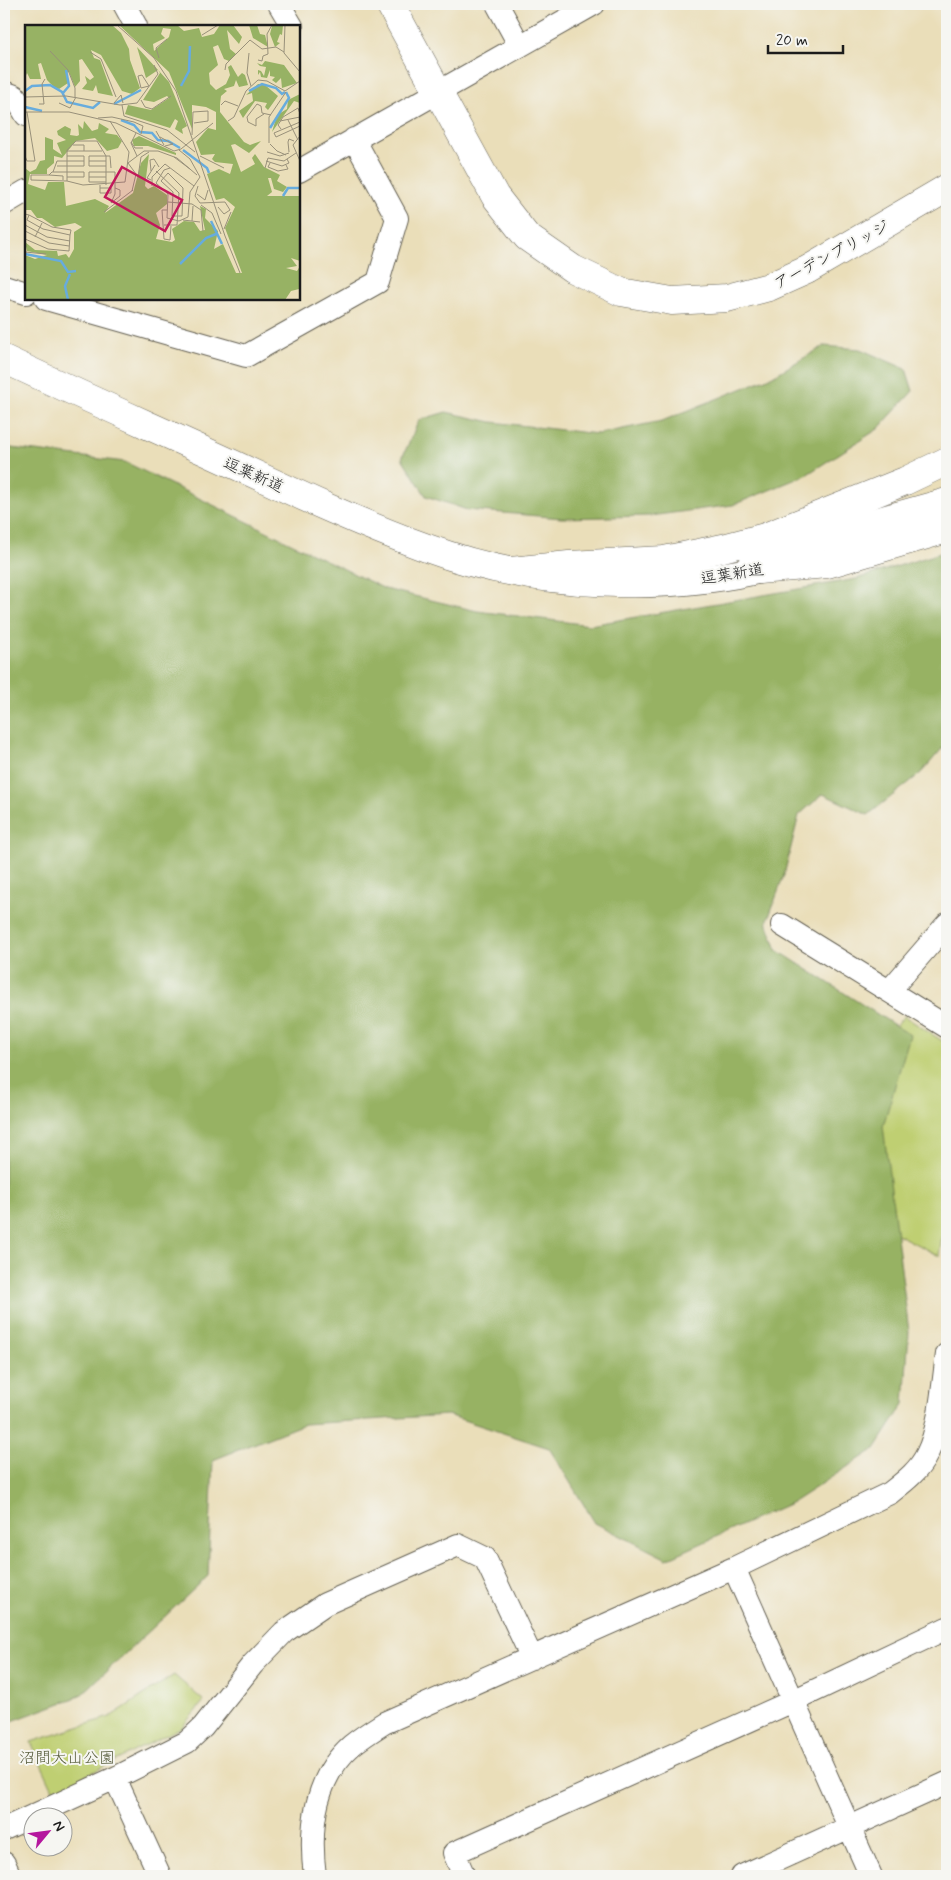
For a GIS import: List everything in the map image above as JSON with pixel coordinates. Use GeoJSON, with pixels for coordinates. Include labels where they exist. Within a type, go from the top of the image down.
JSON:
{"type":"FeatureCollection","features":[{"type":"Feature","properties":{"kind":"main road","name":"アーデンブリッジ"},"geometry":{"type":"LineString","coordinates":[[390,4],[495,196],[527,237],[566,264],[622,292],[672,301],[727,298],[769,287],[807,270],[909,212],[947,188]]}},
{"type":"Feature","properties":{"kind":"main road","name":"逗葉新道"},"geometry":{"type":"LineString","coordinates":[[4,359],[362,522],[428,549],[511,571],[569,580],[613,582],[714,578],[758,570],[947,516]]}},
{"type":"Feature","properties":{"kind":"main road"},"geometry":{"type":"LineString","coordinates":[[511,571],[568,565],[664,560],[723,548],[765,537],[880,491],[947,461]]}},
{"type":"Feature","properties":{"kind":"main road","name":"逗葉新道"},"geometry":{"type":"LineString","coordinates":[[511,571],[611,573],[722,563],[786,548],[947,502]]}},
{"type":"Feature","properties":{"kind":"main road"},"geometry":{"type":"LineString","coordinates":[[758,570],[827,564],[947,529]]}},
{"type":"Feature","properties":{"kind":"street"},"geometry":{"type":"LineString","coordinates":[[124,4],[135,25]]}},
{"type":"Feature","properties":{"kind":"street"},"geometry":{"type":"LineString","coordinates":[[279,4],[291,25]]}},
{"type":"Feature","properties":{"kind":"street"},"geometry":{"type":"LineString","coordinates":[[496,4],[520,46]]}},
{"type":"Feature","properties":{"kind":"street"},"geometry":{"type":"LineString","coordinates":[[300,170],[594,4]]}},
{"type":"Feature","properties":{"kind":"street"},"geometry":{"type":"LineString","coordinates":[[4,92],[15,96],[25,114]]}},
{"type":"Feature","properties":{"kind":"street"},"geometry":{"type":"LineString","coordinates":[[50,300],[246,356],[378,282],[397,218],[354,140]]}},
{"type":"Feature","properties":{"kind":"street"},"geometry":{"type":"LineString","coordinates":[[4,204],[25,192]]}},
{"type":"Feature","properties":{"kind":"street"},"geometry":{"type":"LineString","coordinates":[[4,286],[25,293]]}},
{"type":"Feature","properties":{"kind":"street"},"geometry":{"type":"LineString","coordinates":[[890,990],[947,924]]}},
{"type":"Feature","properties":{"kind":"street"},"geometry":{"type":"LineString","coordinates":[[782,925],[947,1026]]}},
{"type":"Feature","properties":{"kind":"street"},"geometry":{"type":"LineString","coordinates":[[315,1876],[312,1849],[314,1814],[328,1774],[351,1746],[384,1723],[734,1568],[890,1493],[911,1478],[928,1454],[942,1417],[947,1354]]}},
{"type":"Feature","properties":{"kind":"street"},"geometry":{"type":"LineString","coordinates":[[4,1829],[115,1778],[187,1742],[203,1727],[253,1664],[284,1632],[325,1604],[458,1545],[484,1558],[532,1658]]}},
{"type":"Feature","properties":{"kind":"street"},"geometry":{"type":"LineString","coordinates":[[734,1568],[871,1876]]}},
{"type":"Feature","properties":{"kind":"street"},"geometry":{"type":"LineString","coordinates":[[464,1876],[454,1853],[792,1701],[947,1628]]}},
{"type":"Feature","properties":{"kind":"street"},"geometry":{"type":"LineString","coordinates":[[115,1778],[160,1876]]}},
{"type":"Feature","properties":{"kind":"street"},"geometry":{"type":"LineString","coordinates":[[742,1876],[947,1783]]}},
{"type":"Feature","properties":{"kind":"street"},"geometry":{"type":"LineString","coordinates":[[4,1863],[10,1876]]}},
{"type":"Feature","properties":{"kind":"green space"},"geometry":{"type":"Polygon","coordinates":[[[824,346],[860,349],[906,369],[913,391],[878,429],[806,475],[733,505],[650,516],[562,518],[467,510],[426,496],[402,458],[419,420],[446,412],[492,422],[598,434],[662,421],[773,376],[824,346]]]}},
{"type":"Feature","properties":{"kind":"green space"},"geometry":{"type":"Polygon","coordinates":[[[4,443],[11,448],[125,462],[385,589],[477,611],[590,625],[856,579],[947,551],[947,743],[921,773],[868,815],[823,794],[799,815],[784,875],[767,922],[777,950],[910,1035],[883,1126],[909,1332],[904,1404],[875,1449],[795,1501],[667,1559],[595,1523],[549,1448],[448,1415],[304,1424],[213,1460],[208,1576],[80,1696],[4,1724],[4,443]]]}},
{"type":"Feature","properties":{"kind":"green space"},"geometry":{"type":"Polygon","coordinates":[[[904,1016],[947,1044],[947,1202],[939,1256],[870,1220],[864,1063],[904,1016]]]}},
{"type":"Feature","properties":{"kind":"green space","name":"沼間大山公園"},"geometry":{"type":"Polygon","coordinates":[[[174,1675],[204,1701],[182,1727],[54,1792],[31,1742],[110,1717],[174,1675]]]}}]}
